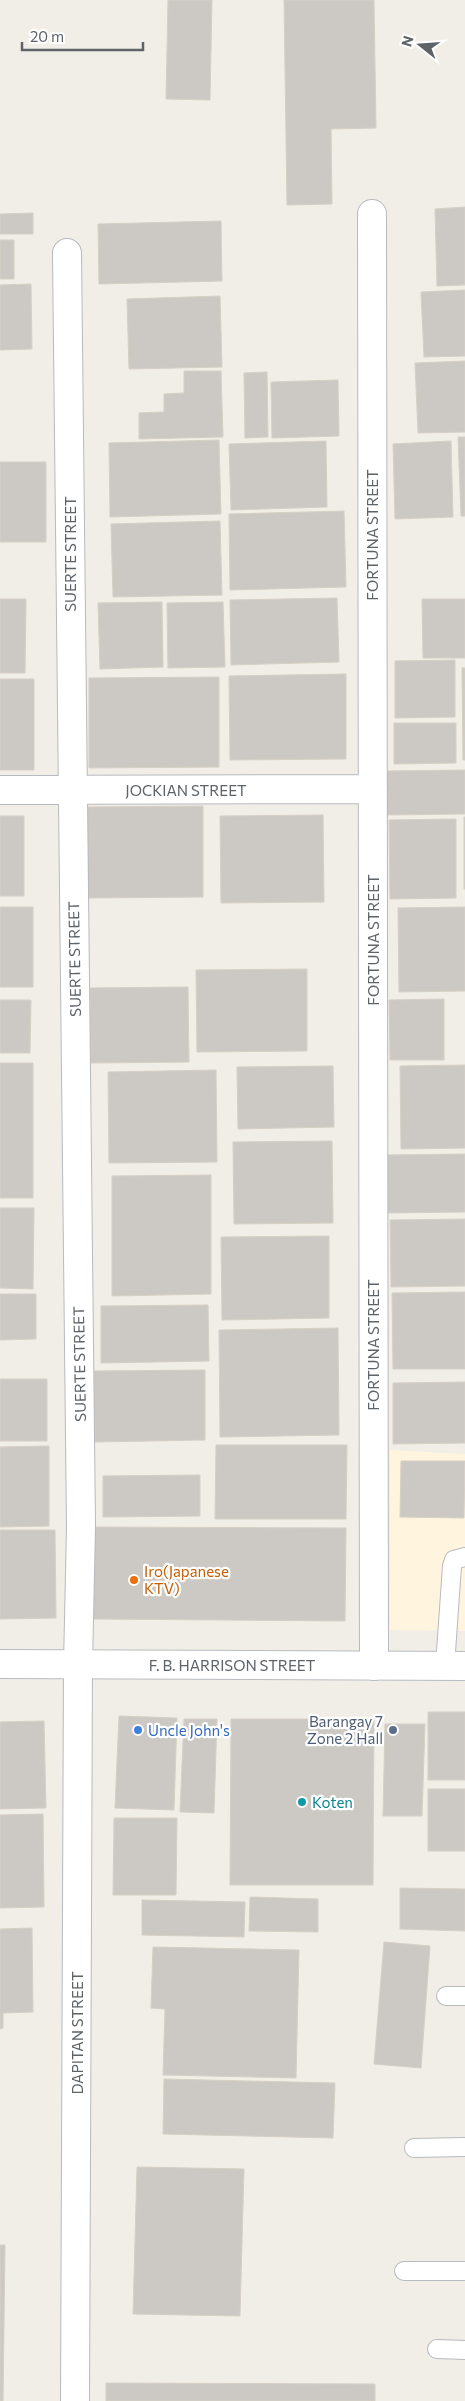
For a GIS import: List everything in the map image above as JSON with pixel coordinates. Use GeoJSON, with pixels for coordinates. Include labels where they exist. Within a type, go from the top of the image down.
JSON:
{"type":"FeatureCollection","features":[{"type":"Feature","properties":{"kind":"street","name":"FORTUNA STREET"},"geometry":{"type":"LineString","coordinates":[[372,214],[374,1666]]}},
{"type":"Feature","properties":{"kind":"street","name":"SUERTE STREET"},"geometry":{"type":"LineString","coordinates":[[67,253],[71,790],[81,1527],[78,1664]]}},
{"type":"Feature","properties":{"kind":"street","name":"JOCKIAN STREET"},"geometry":{"type":"LineString","coordinates":[[0,790],[373,789]]}},
{"type":"Feature","properties":{"kind":"street","name":"F. B. HARRISON STREET"},"geometry":{"type":"LineString","coordinates":[[0,1664],[455,1666]]}},
{"type":"Feature","properties":{"kind":"street","name":"DAPITAN STREET"},"geometry":{"type":"LineString","coordinates":[[75,2401],[78,1664]]}},
{"type":"Feature","properties":{"kind":"lane"},"geometry":{"type":"LineString","coordinates":[[455,1666],[452,1566],[454,1560],[465,1557]]}},
{"type":"Feature","properties":{"kind":"lane"},"geometry":{"type":"LineString","coordinates":[[446,1996],[465,1996]]}},
{"type":"Feature","properties":{"kind":"lane"},"geometry":{"type":"LineString","coordinates":[[414,2148],[465,2147]]}},
{"type":"Feature","properties":{"kind":"lane"},"geometry":{"type":"LineString","coordinates":[[404,2271],[465,2271]]}},
{"type":"Feature","properties":{"kind":"lane"},"geometry":{"type":"LineString","coordinates":[[437,2350],[465,2350]]}},
{"type":"Feature","properties":{"kind":"shaded area"},"geometry":{"type":"Polygon","coordinates":[[[390,1450],[465,1454],[465,1631],[390,1630],[390,1450]]]}},
{"type":"Feature","properties":{"kind":"building"},"geometry":{"type":"Polygon","coordinates":[[[168,0],[212,0],[210,100],[166,99],[168,0]]]}},
{"type":"Feature","properties":{"kind":"building"},"geometry":{"type":"Polygon","coordinates":[[[284,0],[374,0],[376,128],[331,129],[332,204],[287,205],[284,0]]]}},
{"type":"Feature","properties":{"kind":"building"},"geometry":{"type":"Polygon","coordinates":[[[465,207],[465,285],[437,286],[435,209],[465,207]]]}},
{"type":"Feature","properties":{"kind":"building"},"geometry":{"type":"Polygon","coordinates":[[[33,213],[33,234],[0,234],[0,214],[33,213]]]}},
{"type":"Feature","properties":{"kind":"building"},"geometry":{"type":"Polygon","coordinates":[[[221,221],[222,281],[99,284],[98,224],[221,221]]]}},
{"type":"Feature","properties":{"kind":"building"},"geometry":{"type":"Polygon","coordinates":[[[0,240],[14,240],[14,279],[0,279],[0,240]]]}},
{"type":"Feature","properties":{"kind":"building"},"geometry":{"type":"Polygon","coordinates":[[[31,284],[32,349],[0,350],[0,285],[31,284]]]}},
{"type":"Feature","properties":{"kind":"building"},"geometry":{"type":"Polygon","coordinates":[[[465,290],[465,356],[424,357],[421,292],[465,290]]]}},
{"type":"Feature","properties":{"kind":"building"},"geometry":{"type":"Polygon","coordinates":[[[220,296],[222,367],[129,369],[127,299],[220,296]]]}},
{"type":"Feature","properties":{"kind":"building"},"geometry":{"type":"Polygon","coordinates":[[[465,361],[465,432],[418,433],[415,363],[465,361]]]}},
{"type":"Feature","properties":{"kind":"building"},"geometry":{"type":"Polygon","coordinates":[[[184,371],[221,371],[223,437],[139,439],[139,413],[164,412],[164,394],[184,393],[184,371]]]}},
{"type":"Feature","properties":{"kind":"building"},"geometry":{"type":"Polygon","coordinates":[[[267,372],[268,437],[245,438],[244,373],[267,372]]]}},
{"type":"Feature","properties":{"kind":"building"},"geometry":{"type":"Polygon","coordinates":[[[338,380],[339,436],[272,438],[271,382],[338,380]]]}},
{"type":"Feature","properties":{"kind":"building"},"geometry":{"type":"Polygon","coordinates":[[[458,437],[465,437],[465,516],[461,516],[458,437]]]}},
{"type":"Feature","properties":{"kind":"building"},"geometry":{"type":"Polygon","coordinates":[[[219,440],[221,514],[110,517],[109,443],[219,440]]]}},
{"type":"Feature","properties":{"kind":"building"},"geometry":{"type":"Polygon","coordinates":[[[326,441],[327,507],[231,510],[229,444],[326,441]]]}},
{"type":"Feature","properties":{"kind":"building"},"geometry":{"type":"Polygon","coordinates":[[[451,441],[453,517],[395,519],[393,444],[451,441]]]}},
{"type":"Feature","properties":{"kind":"building"},"geometry":{"type":"Polygon","coordinates":[[[0,462],[46,462],[46,542],[0,542],[0,462]]]}},
{"type":"Feature","properties":{"kind":"building"},"geometry":{"type":"Polygon","coordinates":[[[344,511],[346,587],[230,590],[229,514],[344,511]]]}},
{"type":"Feature","properties":{"kind":"building"},"geometry":{"type":"Polygon","coordinates":[[[220,521],[222,595],[113,597],[111,524],[220,521]]]}},
{"type":"Feature","properties":{"kind":"building"},"geometry":{"type":"Polygon","coordinates":[[[337,598],[339,662],[231,665],[230,600],[337,598]]]}},
{"type":"Feature","properties":{"kind":"building"},"geometry":{"type":"Polygon","coordinates":[[[0,599],[26,599],[25,673],[0,673],[0,599]]]}},
{"type":"Feature","properties":{"kind":"building"},"geometry":{"type":"Polygon","coordinates":[[[422,599],[465,599],[465,658],[423,658],[422,599]]]}},
{"type":"Feature","properties":{"kind":"building"},"geometry":{"type":"Polygon","coordinates":[[[162,602],[163,667],[100,669],[98,603],[162,602]]]}},
{"type":"Feature","properties":{"kind":"building"},"geometry":{"type":"Polygon","coordinates":[[[223,602],[225,667],[168,668],[167,603],[223,602]]]}},
{"type":"Feature","properties":{"kind":"building"},"geometry":{"type":"Polygon","coordinates":[[[455,660],[455,717],[395,718],[395,661],[455,660]]]}},
{"type":"Feature","properties":{"kind":"building"},"geometry":{"type":"Polygon","coordinates":[[[462,668],[465,668],[465,760],[463,760],[462,668]]]}},
{"type":"Feature","properties":{"kind":"building"},"geometry":{"type":"Polygon","coordinates":[[[346,674],[346,759],[230,760],[229,676],[346,674]]]}},
{"type":"Feature","properties":{"kind":"building"},"geometry":{"type":"Polygon","coordinates":[[[219,677],[219,767],[89,768],[89,678],[219,677]]]}},
{"type":"Feature","properties":{"kind":"building"},"geometry":{"type":"Polygon","coordinates":[[[0,679],[34,679],[34,770],[0,770],[0,679]]]}},
{"type":"Feature","properties":{"kind":"building"},"geometry":{"type":"Polygon","coordinates":[[[394,723],[456,723],[456,763],[394,764],[394,723]]]}},
{"type":"Feature","properties":{"kind":"building"},"geometry":{"type":"Polygon","coordinates":[[[465,770],[465,814],[385,815],[385,771],[465,770]]]}},
{"type":"Feature","properties":{"kind":"building"},"geometry":{"type":"Polygon","coordinates":[[[203,806],[203,897],[87,898],[86,807],[203,806]]]}},
{"type":"Feature","properties":{"kind":"building"},"geometry":{"type":"Polygon","coordinates":[[[323,815],[324,902],[221,903],[220,816],[323,815]]]}},
{"type":"Feature","properties":{"kind":"building"},"geometry":{"type":"Polygon","coordinates":[[[0,816],[24,816],[24,896],[0,896],[0,816]]]}},
{"type":"Feature","properties":{"kind":"building"},"geometry":{"type":"Polygon","coordinates":[[[465,817],[465,889],[464,889],[465,817]]]}},
{"type":"Feature","properties":{"kind":"building"},"geometry":{"type":"Polygon","coordinates":[[[456,819],[456,898],[390,899],[389,820],[456,819]]]}},
{"type":"Feature","properties":{"kind":"building"},"geometry":{"type":"Polygon","coordinates":[[[0,907],[33,907],[33,987],[0,987],[0,907]]]}},
{"type":"Feature","properties":{"kind":"building"},"geometry":{"type":"Polygon","coordinates":[[[465,907],[465,991],[399,992],[398,908],[465,907]]]}},
{"type":"Feature","properties":{"kind":"building"},"geometry":{"type":"Polygon","coordinates":[[[307,969],[307,1051],[197,1052],[196,970],[307,969]]]}},
{"type":"Feature","properties":{"kind":"building"},"geometry":{"type":"Polygon","coordinates":[[[188,987],[189,1062],[91,1063],[90,988],[188,987]]]}},
{"type":"Feature","properties":{"kind":"building"},"geometry":{"type":"Polygon","coordinates":[[[444,999],[444,1060],[390,1060],[389,1000],[444,999]]]}},
{"type":"Feature","properties":{"kind":"building"},"geometry":{"type":"Polygon","coordinates":[[[0,1000],[31,1000],[30,1053],[0,1053],[0,1000]]]}},
{"type":"Feature","properties":{"kind":"building"},"geometry":{"type":"Polygon","coordinates":[[[0,1063],[33,1063],[33,1198],[0,1198],[0,1063]]]}},
{"type":"Feature","properties":{"kind":"building"},"geometry":{"type":"Polygon","coordinates":[[[465,1065],[465,1148],[401,1149],[400,1066],[465,1065]]]}},
{"type":"Feature","properties":{"kind":"building"},"geometry":{"type":"Polygon","coordinates":[[[333,1066],[334,1127],[238,1129],[237,1067],[333,1066]]]}},
{"type":"Feature","properties":{"kind":"building"},"geometry":{"type":"Polygon","coordinates":[[[216,1070],[217,1162],[109,1163],[108,1072],[216,1070]]]}},
{"type":"Feature","properties":{"kind":"building"},"geometry":{"type":"Polygon","coordinates":[[[332,1141],[333,1223],[234,1224],[233,1142],[332,1141]]]}},
{"type":"Feature","properties":{"kind":"building"},"geometry":{"type":"Polygon","coordinates":[[[465,1154],[465,1212],[385,1213],[384,1155],[465,1154]]]}},
{"type":"Feature","properties":{"kind":"building"},"geometry":{"type":"Polygon","coordinates":[[[211,1175],[211,1294],[112,1296],[112,1176],[211,1175]]]}},
{"type":"Feature","properties":{"kind":"building"},"geometry":{"type":"Polygon","coordinates":[[[0,1208],[34,1208],[33,1289],[0,1288],[0,1208]]]}},
{"type":"Feature","properties":{"kind":"building"},"geometry":{"type":"Polygon","coordinates":[[[465,1219],[465,1286],[391,1287],[390,1220],[465,1219]]]}},
{"type":"Feature","properties":{"kind":"building"},"geometry":{"type":"Polygon","coordinates":[[[329,1236],[329,1318],[222,1320],[221,1237],[329,1236]]]}},
{"type":"Feature","properties":{"kind":"building"},"geometry":{"type":"Polygon","coordinates":[[[465,1292],[465,1369],[393,1369],[392,1293],[465,1292]]]}},
{"type":"Feature","properties":{"kind":"building"},"geometry":{"type":"Polygon","coordinates":[[[0,1294],[36,1294],[36,1339],[0,1340],[0,1294]]]}},
{"type":"Feature","properties":{"kind":"building"},"geometry":{"type":"Polygon","coordinates":[[[208,1305],[209,1361],[101,1363],[101,1306],[208,1305]]]}},
{"type":"Feature","properties":{"kind":"building"},"geometry":{"type":"Polygon","coordinates":[[[338,1328],[339,1435],[220,1437],[219,1330],[338,1328]]]}},
{"type":"Feature","properties":{"kind":"building"},"geometry":{"type":"Polygon","coordinates":[[[205,1370],[205,1440],[95,1442],[94,1371],[205,1370]]]}},
{"type":"Feature","properties":{"kind":"building"},"geometry":{"type":"Polygon","coordinates":[[[0,1379],[47,1379],[47,1441],[0,1441],[0,1379]]]}},
{"type":"Feature","properties":{"kind":"building"},"geometry":{"type":"Polygon","coordinates":[[[465,1382],[465,1443],[393,1444],[393,1383],[465,1382]]]}},
{"type":"Feature","properties":{"kind":"building"},"geometry":{"type":"Polygon","coordinates":[[[216,1445],[347,1445],[346,1519],[215,1519],[216,1445]]]}},
{"type":"Feature","properties":{"kind":"building"},"geometry":{"type":"Polygon","coordinates":[[[49,1446],[49,1526],[0,1527],[0,1447],[49,1446]]]}},
{"type":"Feature","properties":{"kind":"building"},"geometry":{"type":"Polygon","coordinates":[[[401,1461],[465,1461],[464,1518],[400,1517],[401,1461]]]}},
{"type":"Feature","properties":{"kind":"building"},"geometry":{"type":"Polygon","coordinates":[[[200,1475],[200,1516],[103,1517],[103,1476],[200,1475]]]}},
{"type":"Feature","properties":{"kind":"building"},"geometry":{"type":"Polygon","coordinates":[[[94,1527],[346,1528],[345,1621],[93,1619],[94,1527]]]}},
{"type":"Feature","properties":{"kind":"building"},"geometry":{"type":"Polygon","coordinates":[[[0,1530],[55,1530],[56,1618],[0,1619],[0,1530]]]}},
{"type":"Feature","properties":{"kind":"building"},"geometry":{"type":"Polygon","coordinates":[[[428,1712],[465,1712],[465,1780],[428,1780],[428,1712]]]}},
{"type":"Feature","properties":{"kind":"building"},"geometry":{"type":"Polygon","coordinates":[[[119,1716],[177,1718],[174,1810],[115,1808],[119,1716]]]}},
{"type":"Feature","properties":{"kind":"building"},"geometry":{"type":"Polygon","coordinates":[[[184,1719],[217,1719],[214,1813],[180,1812],[184,1719]]]}},
{"type":"Feature","properties":{"kind":"building","name":"Koten"},"geometry":{"type":"Polygon","coordinates":[[[231,1719],[374,1719],[373,1885],[230,1885],[231,1719]]]}},
{"type":"Feature","properties":{"kind":"building"},"geometry":{"type":"Polygon","coordinates":[[[44,1721],[46,1808],[0,1809],[0,1722],[44,1721]]]}},
{"type":"Feature","properties":{"kind":"building"},"geometry":{"type":"Polygon","coordinates":[[[385,1724],[425,1724],[422,1816],[383,1816],[385,1724]]]}},
{"type":"Feature","properties":{"kind":"building"},"geometry":{"type":"Polygon","coordinates":[[[428,1789],[465,1789],[465,1851],[428,1851],[428,1789]]]}},
{"type":"Feature","properties":{"kind":"building"},"geometry":{"type":"Polygon","coordinates":[[[43,1814],[44,1907],[0,1908],[0,1815],[43,1814]]]}},
{"type":"Feature","properties":{"kind":"building"},"geometry":{"type":"Polygon","coordinates":[[[114,1818],[177,1818],[176,1895],[113,1895],[114,1818]]]}},
{"type":"Feature","properties":{"kind":"building"},"geometry":{"type":"Polygon","coordinates":[[[400,1888],[465,1889],[465,1931],[400,1929],[400,1888]]]}},
{"type":"Feature","properties":{"kind":"building"},"geometry":{"type":"Polygon","coordinates":[[[250,1897],[318,1899],[318,1932],[249,1931],[250,1897]]]}},
{"type":"Feature","properties":{"kind":"building"},"geometry":{"type":"Polygon","coordinates":[[[142,1900],[245,1902],[244,1937],[142,1935],[142,1900]]]}},
{"type":"Feature","properties":{"kind":"building"},"geometry":{"type":"Polygon","coordinates":[[[32,1928],[33,2012],[3,2013],[3,2028],[0,2029],[0,1929],[32,1928]]]}},
{"type":"Feature","properties":{"kind":"building"},"geometry":{"type":"Polygon","coordinates":[[[384,1942],[430,1946],[421,2068],[374,2064],[384,1942]]]}},
{"type":"Feature","properties":{"kind":"building"},"geometry":{"type":"Polygon","coordinates":[[[153,1947],[299,1950],[296,2078],[163,2075],[165,2009],[151,2008],[153,1947]]]}},
{"type":"Feature","properties":{"kind":"building"},"geometry":{"type":"Polygon","coordinates":[[[164,2079],[335,2083],[333,2138],[163,2134],[164,2079]]]}},
{"type":"Feature","properties":{"kind":"building"},"geometry":{"type":"Polygon","coordinates":[[[137,2167],[244,2169],[240,2316],[133,2314],[137,2167]]]}},
{"type":"Feature","properties":{"kind":"building"},"geometry":{"type":"Polygon","coordinates":[[[0,2245],[5,2245],[3,2401],[0,2401],[0,2245]]]}},
{"type":"Feature","properties":{"kind":"building"},"geometry":{"type":"Polygon","coordinates":[[[106,2383],[375,2384],[375,2401],[106,2401],[106,2383]]]}},
{"type":"Feature","properties":{"kind":"place","name":"Iro(Japanese KTV)"},"geometry":{"type":"Point","coordinates":[134,1580]}},
{"type":"Feature","properties":{"kind":"place","name":"Uncle John's"},"geometry":{"type":"Point","coordinates":[138,1730]}},
{"type":"Feature","properties":{"kind":"place","name":"Barangay 7 Zone 2 Hall"},"geometry":{"type":"Point","coordinates":[393,1730]}},
{"type":"Feature","properties":{"kind":"place","name":"Koten"},"geometry":{"type":"Point","coordinates":[302,1802]}}]}
